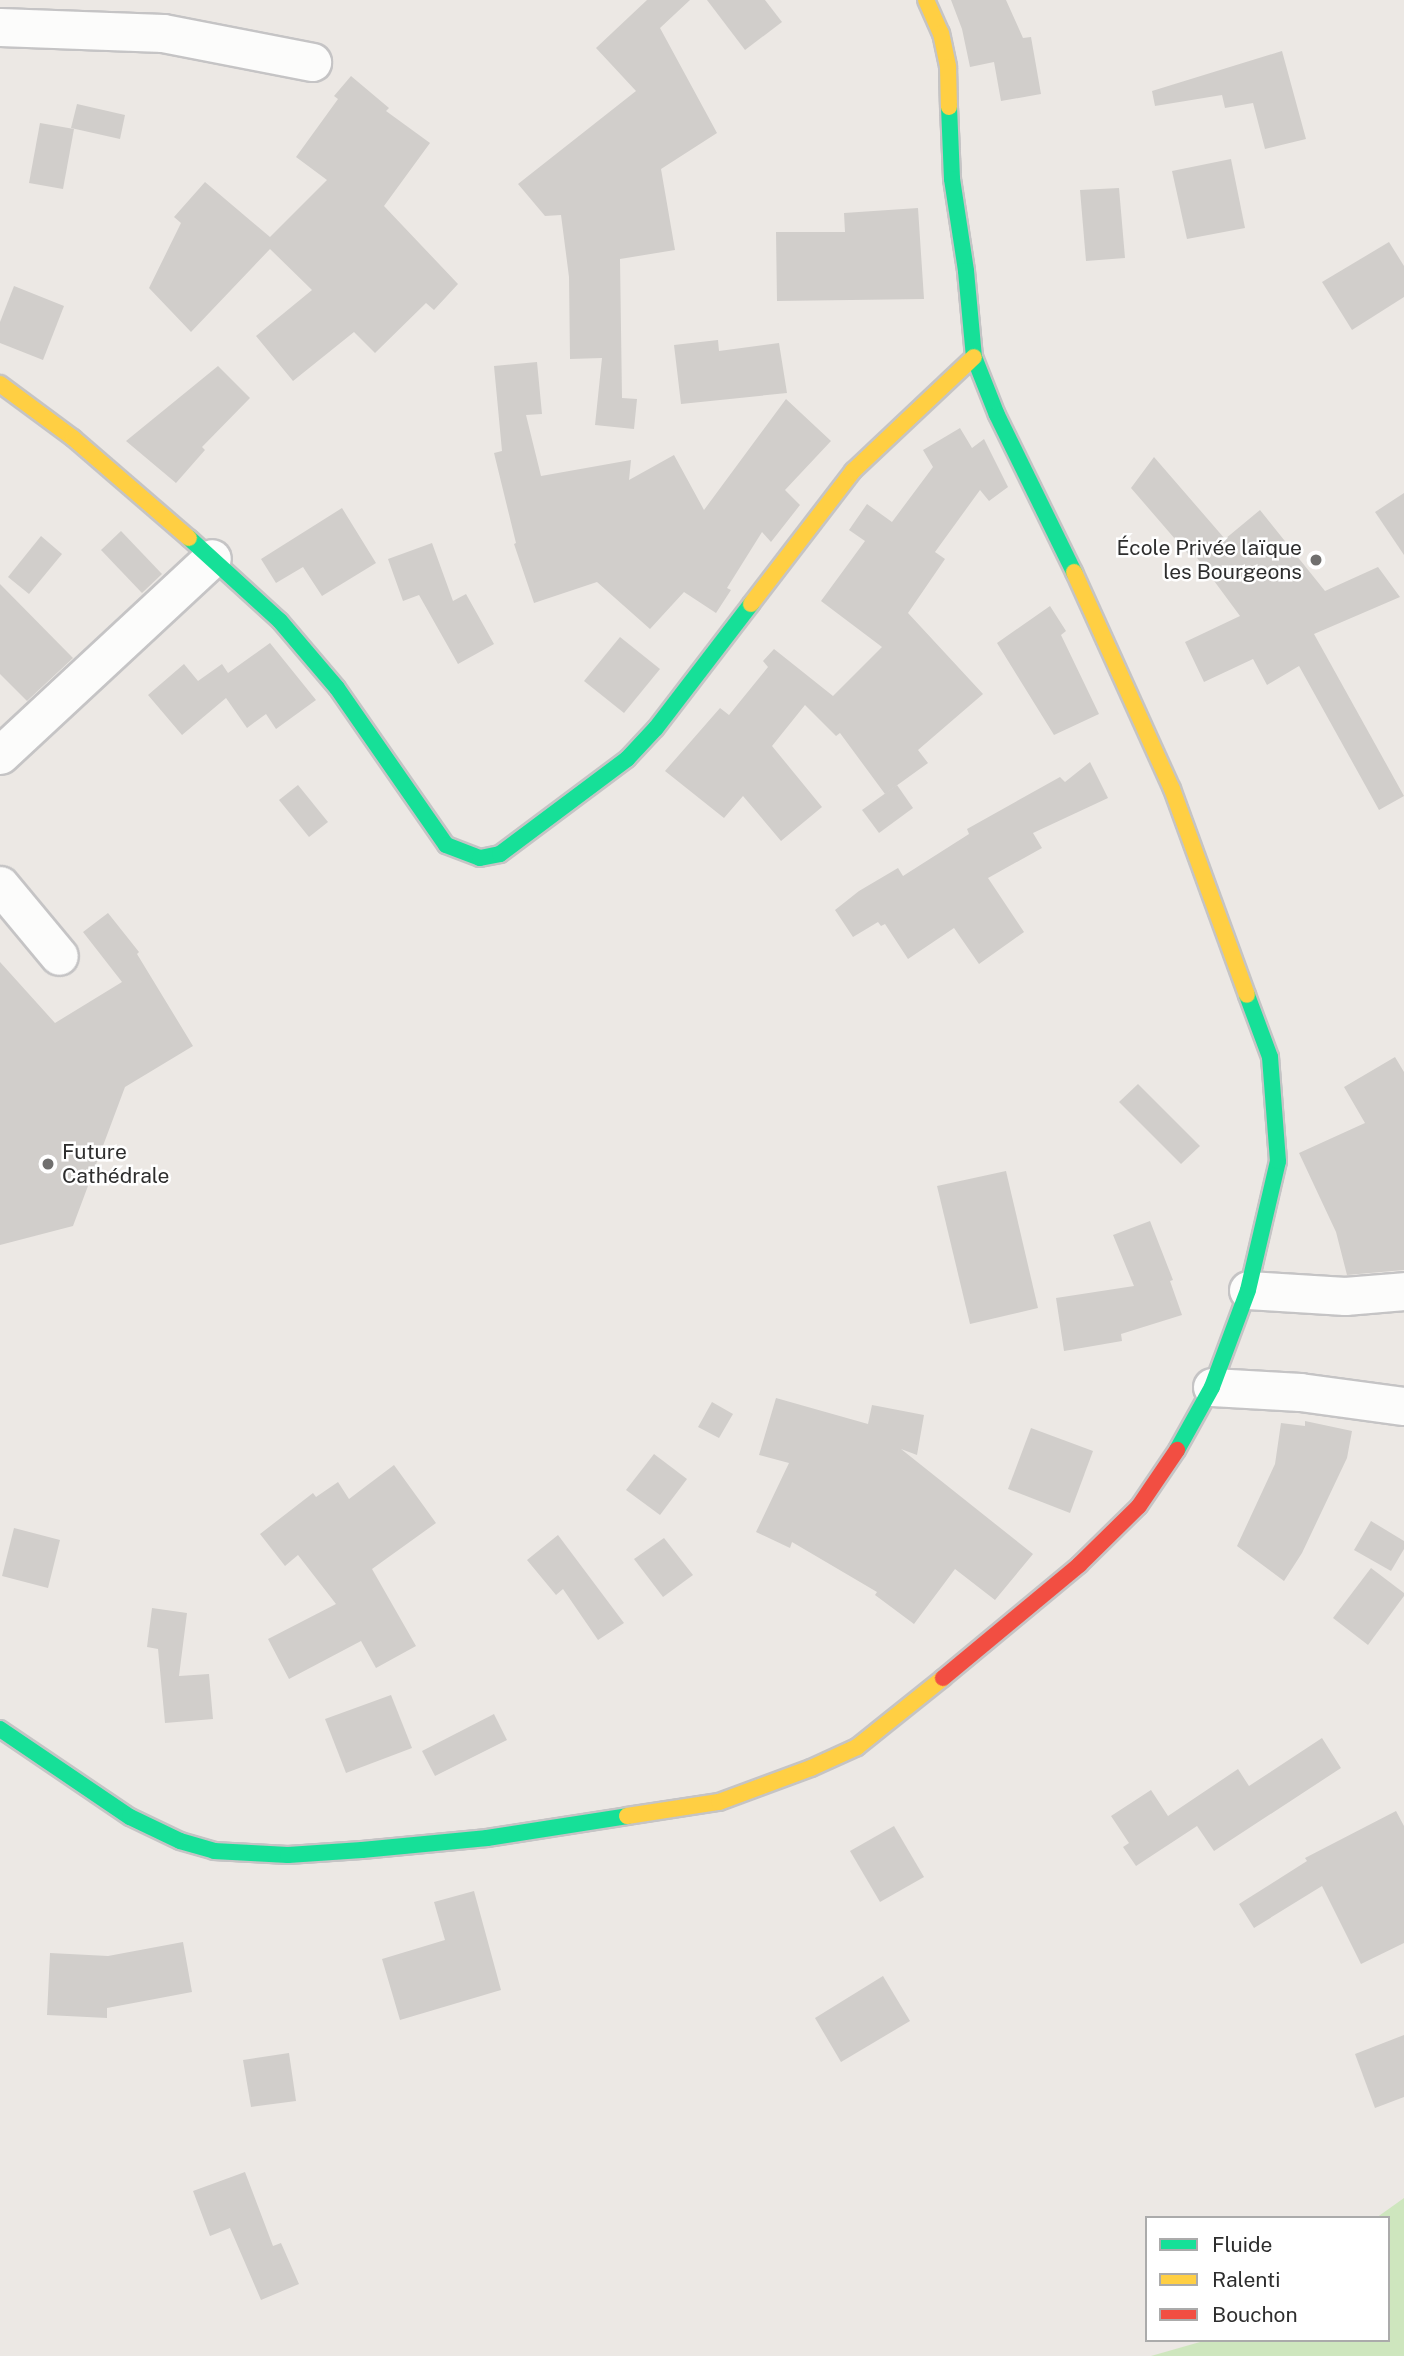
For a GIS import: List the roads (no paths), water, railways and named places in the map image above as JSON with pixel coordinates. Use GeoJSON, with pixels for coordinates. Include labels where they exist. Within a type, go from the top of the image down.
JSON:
{"type":"FeatureCollection","features":[{"type":"Feature","properties":{"kind":"street"},"geometry":{"type":"LineString","coordinates":[[0,1729],[130,1817],[180,1841],[214,1852],[288,1856],[488,1838],[719,1802],[811,1768],[857,1747],[992,1639],[1079,1565],[1139,1506],[1182,1442],[1212,1387],[1248,1290],[1278,1161],[1270,1057],[1172,789],[1095,615],[997,415],[974,357],[966,271],[952,179],[948,67],[941,33],[926,0]]}},
{"type":"Feature","properties":{"kind":"street"},"geometry":{"type":"LineString","coordinates":[[0,27],[163,33],[312,62]]}},
{"type":"Feature","properties":{"kind":"street"},"geometry":{"type":"LineString","coordinates":[[0,384],[73,438],[212,558],[280,621],[337,688],[446,845],[480,858],[500,854],[618,766],[656,728],[853,471],[974,357]]}},
{"type":"Feature","properties":{"kind":"street"},"geometry":{"type":"LineString","coordinates":[[0,755],[212,558]]}},
{"type":"Feature","properties":{"kind":"street"},"geometry":{"type":"LineString","coordinates":[[0,885],[59,956]]}},
{"type":"Feature","properties":{"kind":"street"},"geometry":{"type":"LineString","coordinates":[[1248,1290],[1345,1296],[1404,1291]]}},
{"type":"Feature","properties":{"kind":"street"},"geometry":{"type":"LineString","coordinates":[[1212,1387],[1300,1392],[1404,1406]]}},
{"type":"Feature","properties":{"kind":"place","name":"École Privée laïque les Bourgeons"},"geometry":{"type":"Point","coordinates":[1316,560]}},
{"type":"Feature","properties":{"kind":"place","name":"Future Cathédrale"},"geometry":{"type":"Point","coordinates":[48,1164]}}]}
